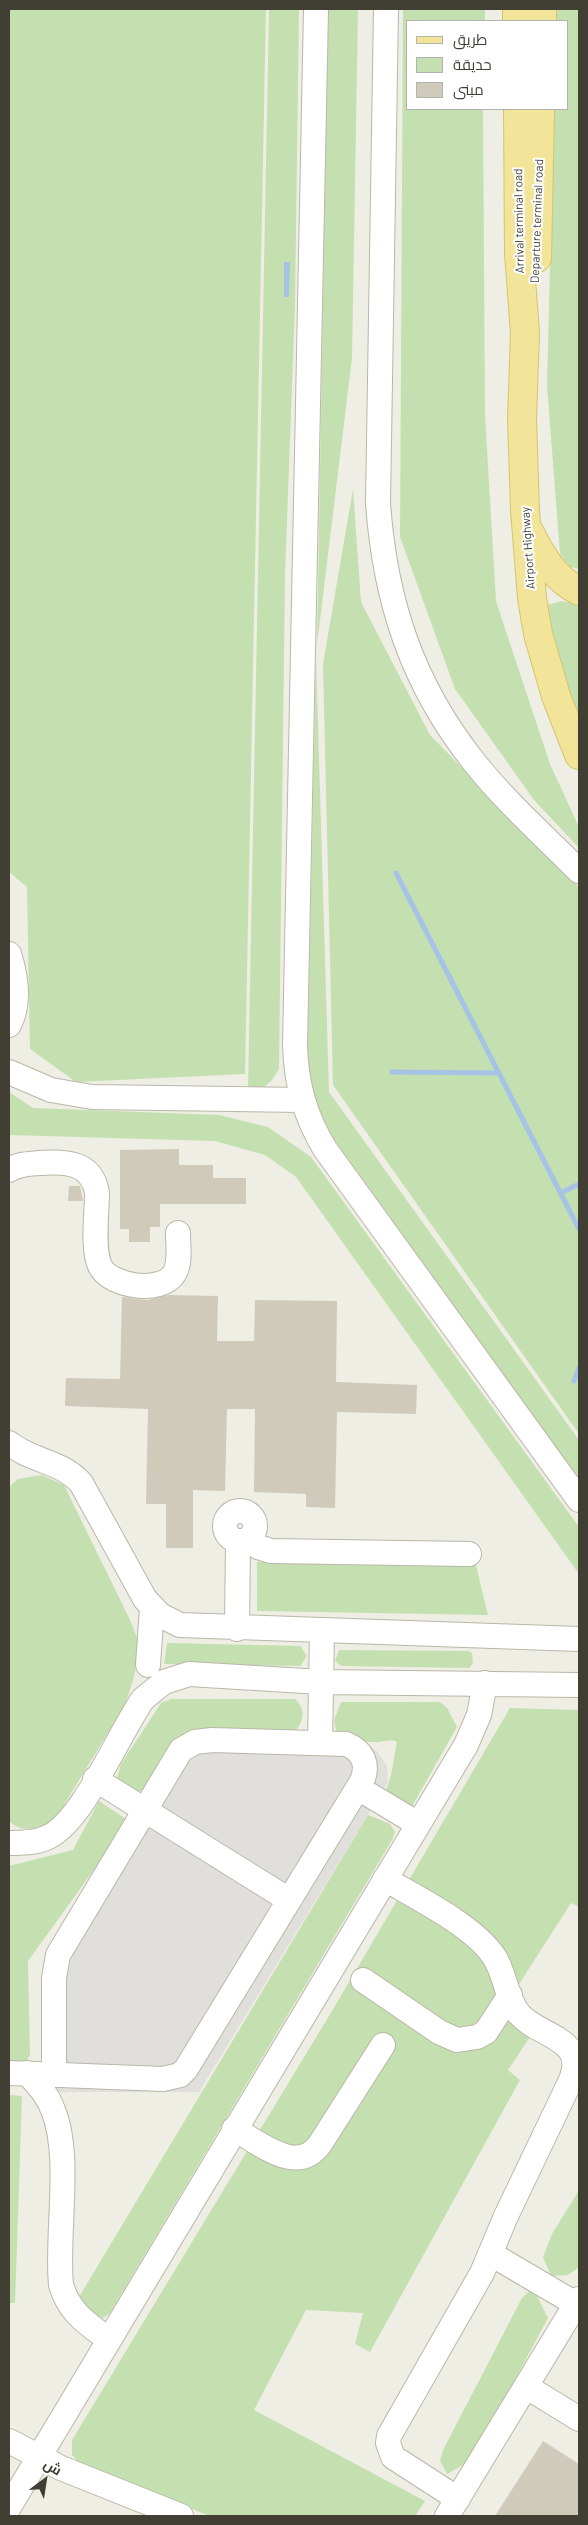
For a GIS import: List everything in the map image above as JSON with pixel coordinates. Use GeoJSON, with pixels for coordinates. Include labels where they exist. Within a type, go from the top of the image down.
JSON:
{"type":"FeatureCollection","features":[{"type":"Feature","properties":{"kind":"main road","name":"Arrival terminal road"},"geometry":{"type":"LineString","coordinates":[[518,110],[518,253],[525,333]]}},
{"type":"Feature","properties":{"kind":"main road","name":"Departure terminal road"},"geometry":{"type":"LineString","coordinates":[[525,333],[533,300],[537,238],[540,110]]}},
{"type":"Feature","properties":{"kind":"main road","name":"Airport Highway"},"geometry":{"type":"LineString","coordinates":[[525,333],[522,419],[525,510],[532,598],[538,634],[556,696],[579,755]]}},
{"type":"Feature","properties":{"kind":"main road"},"geometry":{"type":"LineString","coordinates":[[525,510],[526,525],[544,560],[556,574],[579,591]]}},
{"type":"Feature","properties":{"kind":"lane"},"geometry":{"type":"LineString","coordinates":[[316,9],[295,1064],[302,1100],[316,1134],[325,1149],[579,1500]]}},
{"type":"Feature","properties":{"kind":"lane"},"geometry":{"type":"LineString","coordinates":[[386,9],[378,503],[387,583],[398,622],[412,660],[430,696],[451,731],[475,763],[502,793],[579,871]]}},
{"type":"Feature","properties":{"kind":"lane"},"geometry":{"type":"LineString","coordinates":[[9,954],[15,988],[14,1007],[9,1025]]}},
{"type":"Feature","properties":{"kind":"lane"},"geometry":{"type":"LineString","coordinates":[[9,1072],[51,1090],[92,1097],[302,1100]]}},
{"type":"Feature","properties":{"kind":"lane"},"geometry":{"type":"LineString","coordinates":[[9,1170],[20,1165],[65,1162],[73,1163],[88,1172],[96,1186],[97,1193],[96,1248],[99,1264],[109,1277],[122,1284],[160,1284],[170,1278],[178,1262],[178,1233]]}},
{"type":"Feature","properties":{"kind":"lane"},"geometry":{"type":"LineString","coordinates":[[9,1442],[26,1454],[62,1466],[81,1483],[152,1608],[170,1621],[180,1625],[579,1639]]}},
{"type":"Feature","properties":{"kind":"lane"},"geometry":{"type":"LineString","coordinates":[[238,1628],[243,1540],[271,1551],[469,1554]]}},
{"type":"Feature","properties":{"kind":"lane"},"geometry":{"type":"LineString","coordinates":[[148,1665],[152,1608]]}},
{"type":"Feature","properties":{"kind":"lane"},"geometry":{"type":"LineString","coordinates":[[320,1743],[322,1631]]}},
{"type":"Feature","properties":{"kind":"lane"},"geometry":{"type":"LineString","coordinates":[[9,1843],[32,1842],[60,1831],[71,1820],[135,1710],[148,1694],[164,1682],[176,1677],[202,1674],[321,1682],[485,1682],[579,1685]]}},
{"type":"Feature","properties":{"kind":"lane"},"geometry":{"type":"LineString","coordinates":[[9,2507],[473,1730],[483,1699],[485,1682]]}},
{"type":"Feature","properties":{"kind":"lane"},"geometry":{"type":"LineString","coordinates":[[18,2073],[163,2079],[180,2075],[191,2062],[358,1788],[365,1774],[365,1766],[359,1752],[346,1744],[212,1740],[195,1742],[188,1745],[176,1756],[58,1955],[54,1978],[54,2074]]}},
{"type":"Feature","properties":{"kind":"lane"},"geometry":{"type":"LineString","coordinates":[[95,1780],[289,1900]]}},
{"type":"Feature","properties":{"kind":"lane"},"geometry":{"type":"LineString","coordinates":[[358,1788],[418,1824]]}},
{"type":"Feature","properties":{"kind":"lane"},"geometry":{"type":"LineString","coordinates":[[385,1879],[476,1936],[499,1965],[513,2004],[525,2020],[568,2046],[575,2062],[575,2072],[506,2216],[491,2254],[473,2291],[389,2436],[388,2443],[393,2457],[453,2508],[578,2301],[491,2254]]}},
{"type":"Feature","properties":{"kind":"lane"},"geometry":{"type":"LineString","coordinates":[[363,1980],[439,2032],[457,2040],[477,2037],[486,2032],[510,1995]]}},
{"type":"Feature","properties":{"kind":"lane"},"geometry":{"type":"LineString","coordinates":[[234,2129],[288,2158],[306,2156],[320,2144],[383,2045]]}},
{"type":"Feature","properties":{"kind":"lane"},"geometry":{"type":"LineString","coordinates":[[18,2073],[49,2102],[61,2136],[60,2285],[65,2300],[73,2312],[108,2339]]}},
{"type":"Feature","properties":{"kind":"lane"},"geometry":{"type":"LineString","coordinates":[[527,2387],[579,2419]]}},
{"type":"Feature","properties":{"kind":"lane"},"geometry":{"type":"LineString","coordinates":[[9,2441],[39,2457],[181,2516]]}},
{"type":"Feature","properties":{"kind":"green space"},"geometry":{"type":"Polygon","coordinates":[[[9,9],[266,9],[245,1074],[76,1082],[30,1049],[27,887],[9,872],[9,9]]]}},
{"type":"Feature","properties":{"kind":"green space"},"geometry":{"type":"Polygon","coordinates":[[[269,9],[299,9],[295,304],[285,575],[279,1069],[272,1080],[264,1087],[248,1088],[269,9]]]}},
{"type":"Feature","properties":{"kind":"green space"},"geometry":{"type":"Polygon","coordinates":[[[328,9],[358,9],[352,358],[317,645],[328,9]]]}},
{"type":"Feature","properties":{"kind":"green space"},"geometry":{"type":"Polygon","coordinates":[[[403,9],[485,9],[485,20],[406,20],[406,110],[483,110],[485,415],[496,601],[550,764],[579,827],[579,848],[534,800],[455,689],[400,537],[403,9]]]}},
{"type":"Feature","properties":{"kind":"green space"},"geometry":{"type":"Polygon","coordinates":[[[557,9],[579,9],[579,569],[570,567],[560,554],[547,386],[554,110],[568,110],[568,20],[556,20],[557,9]]]}},
{"type":"Feature","properties":{"kind":"green space"},"geometry":{"type":"Polygon","coordinates":[[[353,489],[361,602],[430,735],[579,887],[579,1434],[333,1085],[323,664],[353,489]]]}},
{"type":"Feature","properties":{"kind":"green space"},"geometry":{"type":"Polygon","coordinates":[[[561,601],[579,604],[579,723],[541,607],[561,601]]]}},
{"type":"Feature","properties":{"kind":"green space"},"geometry":{"type":"Polygon","coordinates":[[[316,657],[329,1092],[579,1440],[579,1480],[323,1124],[307,1079],[316,657]]]}},
{"type":"Feature","properties":{"kind":"green space"},"geometry":{"type":"Polygon","coordinates":[[[9,1092],[33,1108],[219,1115],[268,1127],[311,1157],[579,1527],[579,1574],[296,1177],[265,1155],[215,1141],[9,1135],[9,1092]]]}},
{"type":"Feature","properties":{"kind":"green space"},"geometry":{"type":"Polygon","coordinates":[[[42,1475],[64,1485],[131,1622],[140,1646],[134,1677],[125,1705],[56,1818],[45,1825],[26,1829],[20,1828],[9,1821],[9,1487],[18,1479],[42,1475]]]}},
{"type":"Feature","properties":{"kind":"green space"},"geometry":{"type":"Polygon","coordinates":[[[257,1562],[476,1565],[488,1615],[257,1611],[257,1562]]]}},
{"type":"Feature","properties":{"kind":"green space"},"geometry":{"type":"Polygon","coordinates":[[[167,1643],[300,1646],[307,1656],[300,1666],[164,1664],[167,1643]]]}},
{"type":"Feature","properties":{"kind":"green space"},"geometry":{"type":"Polygon","coordinates":[[[339,1650],[468,1651],[472,1653],[473,1663],[469,1668],[341,1666],[335,1661],[339,1650]]]}},
{"type":"Feature","properties":{"kind":"green space"},"geometry":{"type":"Polygon","coordinates":[[[171,1699],[295,1699],[301,1706],[303,1714],[296,1730],[200,1732],[148,1787],[138,1792],[124,1789],[117,1778],[121,1764],[161,1703],[171,1699]]]}},
{"type":"Feature","properties":{"kind":"green space"},"geometry":{"type":"Polygon","coordinates":[[[341,1702],[440,1702],[447,1708],[457,1727],[411,1808],[385,1792],[391,1774],[397,1742],[391,1740],[376,1742],[360,1741],[337,1735],[334,1720],[341,1702]]]}},
{"type":"Feature","properties":{"kind":"green space"},"geometry":{"type":"Polygon","coordinates":[[[510,1708],[579,1710],[579,1907],[571,1903],[507,2003],[536,2028],[508,2070],[520,2080],[370,2352],[355,2344],[363,2313],[306,2310],[254,2410],[425,2501],[415,2516],[210,2516],[83,2467],[72,2455],[72,2440],[332,2011],[510,1708]]]}},
{"type":"Feature","properties":{"kind":"green space"},"geometry":{"type":"Polygon","coordinates":[[[99,1801],[129,1821],[28,1961],[30,2055],[25,2064],[9,2068],[9,1866],[73,1850],[99,1801]]]}},
{"type":"Feature","properties":{"kind":"green space"},"geometry":{"type":"Polygon","coordinates":[[[368,1815],[390,1824],[395,1832],[392,1840],[110,2313],[103,2318],[95,2316],[85,2308],[79,2297],[368,1815]]]}},
{"type":"Feature","properties":{"kind":"green space"},"geometry":{"type":"Polygon","coordinates":[[[9,2095],[22,2096],[15,2303],[9,2303],[9,2095]]]}},
{"type":"Feature","properties":{"kind":"green space"},"geometry":{"type":"Polygon","coordinates":[[[579,2190],[579,2267],[568,2275],[551,2276],[543,2257],[552,2234],[579,2190]]]}},
{"type":"Feature","properties":{"kind":"green space"},"geometry":{"type":"Polygon","coordinates":[[[529,2291],[537,2296],[548,2318],[472,2460],[447,2474],[440,2461],[443,2450],[522,2298],[529,2291]]]}},
{"type":"Feature","properties":{"kind":"shaded area"},"geometry":{"type":"Polygon","coordinates":[[[346,1732],[376,1750],[387,1766],[388,1782],[199,2092],[50,2092],[48,1968],[202,1738],[346,1732]]]}},
{"type":"Feature","properties":{"kind":"water"},"geometry":{"type":"Polygon","coordinates":[[[284,262],[290,262],[289,297],[284,297],[284,262]]]}},
{"type":"Feature","properties":{"kind":"building"},"geometry":{"type":"Polygon","coordinates":[[[179,1149],[179,1165],[213,1165],[213,1178],[246,1178],[246,1204],[160,1204],[160,1227],[150,1227],[150,1242],[129,1242],[129,1229],[120,1229],[120,1150],[179,1149]]]}},
{"type":"Feature","properties":{"kind":"building"},"geometry":{"type":"Polygon","coordinates":[[[69,1186],[80,1186],[83,1201],[68,1201],[69,1186]]]}},
{"type":"Feature","properties":{"kind":"building"},"geometry":{"type":"Polygon","coordinates":[[[168,1295],[218,1296],[217,1341],[254,1341],[255,1300],[337,1301],[336,1382],[417,1385],[416,1414],[337,1412],[335,1508],[306,1507],[306,1494],[254,1492],[255,1409],[227,1409],[225,1491],[193,1490],[193,1548],[166,1548],[166,1504],[146,1504],[148,1409],[65,1406],[66,1378],[120,1379],[122,1297],[147,1300],[168,1295]]]}},
{"type":"Feature","properties":{"kind":"building"},"geometry":{"type":"Polygon","coordinates":[[[543,2441],[579,2464],[579,2516],[495,2516],[543,2441]]]}},
{"type":"Feature","properties":{"kind":"waterway"},"geometry":{"type":"LineString","coordinates":[[396,873],[579,1229]]}},
{"type":"Feature","properties":{"kind":"waterway"},"geometry":{"type":"LineString","coordinates":[[392,1072],[499,1073]]}},
{"type":"Feature","properties":{"kind":"waterway"},"geometry":{"type":"LineString","coordinates":[[561,1193],[579,1184]]}},
{"type":"Feature","properties":{"kind":"waterway"},"geometry":{"type":"LineString","coordinates":[[574,1381],[579,1368]]}}]}
